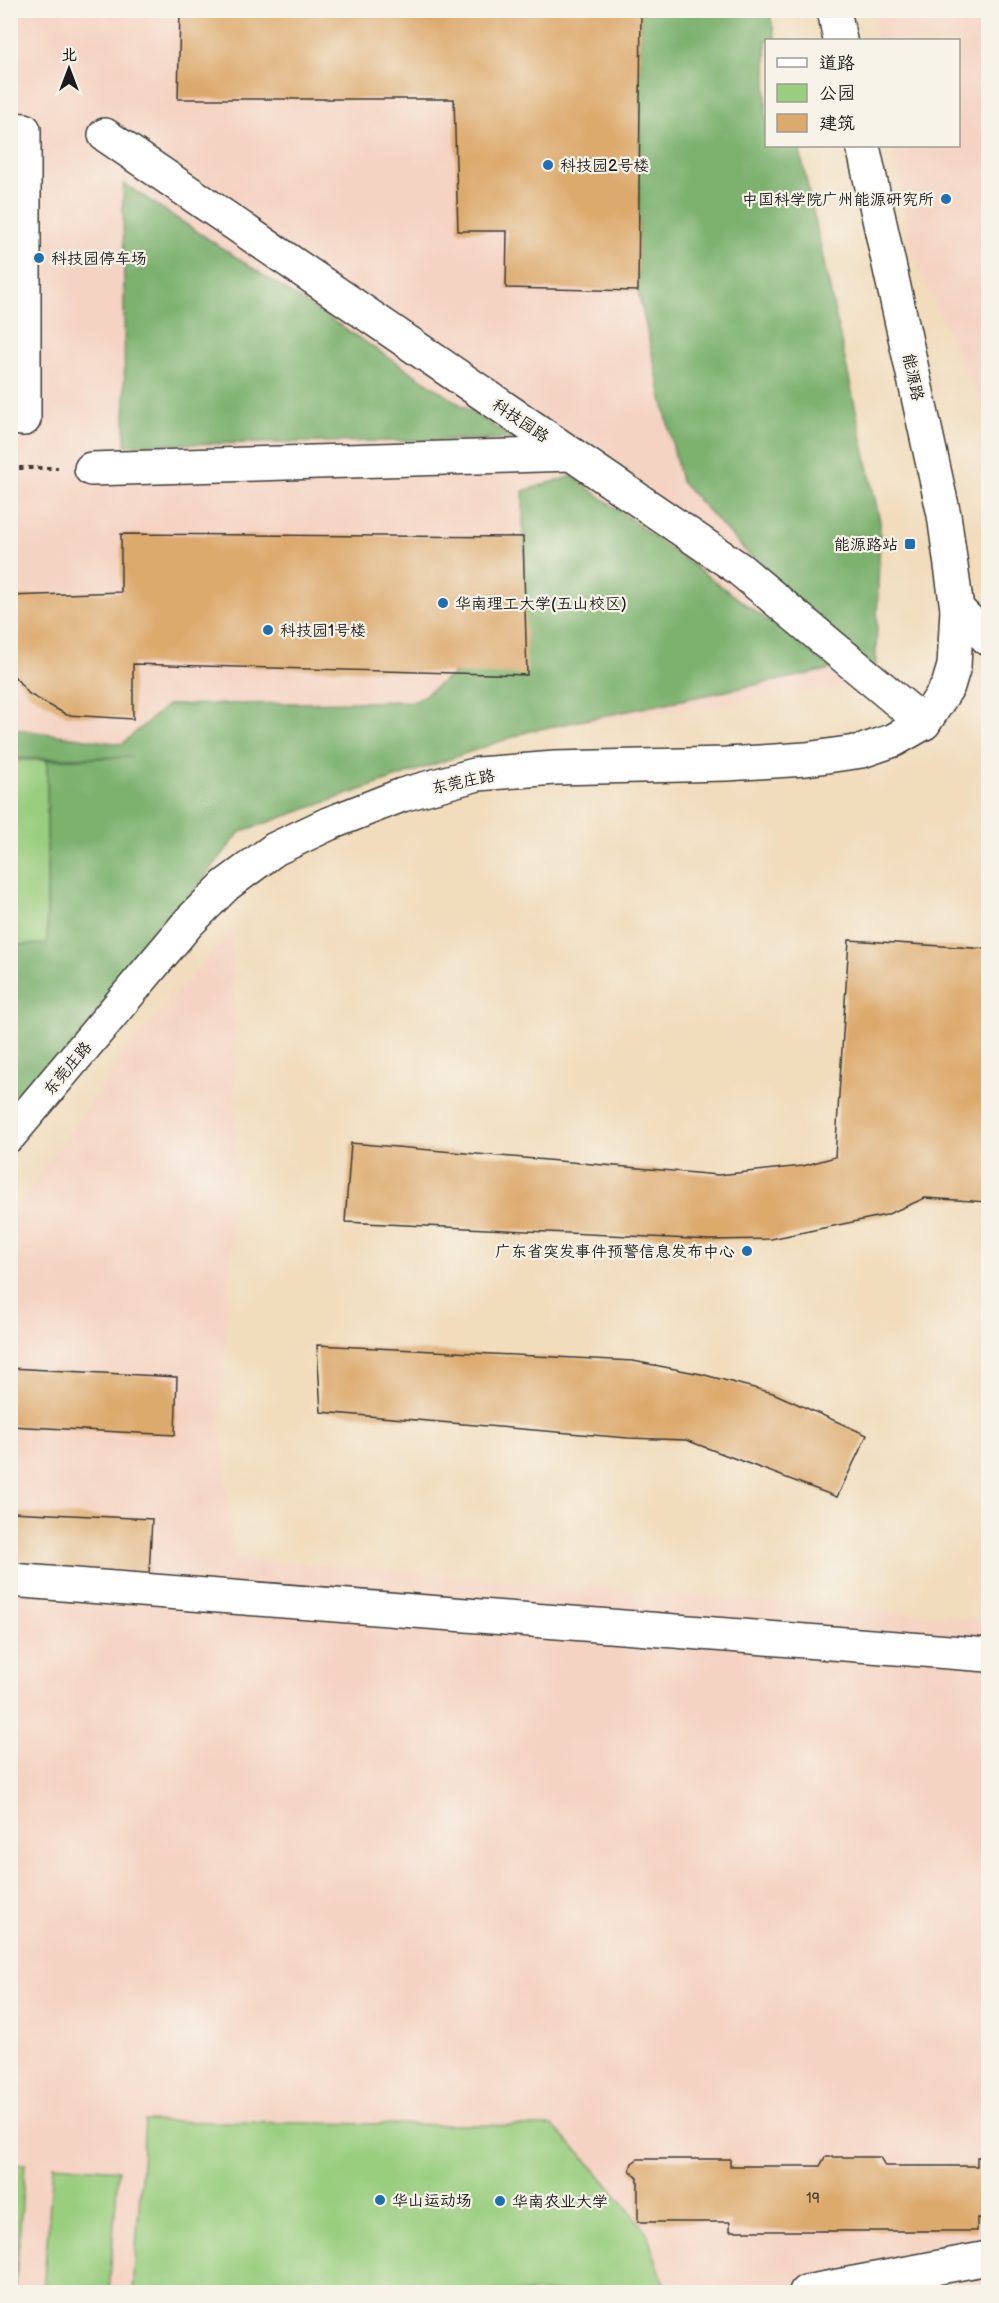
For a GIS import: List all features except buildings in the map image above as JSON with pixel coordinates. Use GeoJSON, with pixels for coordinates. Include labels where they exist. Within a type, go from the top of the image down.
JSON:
{"type":"FeatureCollection","features":[{"type":"Feature","properties":{"kind":"street"},"geometry":{"type":"LineString","coordinates":[[834,10],[840,39]]}},
{"type":"Feature","properties":{"kind":"street"},"geometry":{"type":"LineString","coordinates":[[10,129],[24,130],[24,419],[10,418]]}},
{"type":"Feature","properties":{"kind":"street","name":"科技园路"},"geometry":{"type":"LineString","coordinates":[[105,135],[738,568],[924,723]]}},
{"type":"Feature","properties":{"kind":"street","name":"能源路"},"geometry":{"type":"LineString","coordinates":[[863,147],[944,515],[957,609]]}},
{"type":"Feature","properties":{"kind":"street"},"geometry":{"type":"LineString","coordinates":[[91,469],[571,454]]}},
{"type":"Feature","properties":{"kind":"street"},"geometry":{"type":"LineString","coordinates":[[957,609],[988,639]]}},
{"type":"Feature","properties":{"kind":"street","name":"东莞庄路"},"geometry":{"type":"LineString","coordinates":[[10,1135],[189,922],[226,885],[275,849],[328,824],[402,795],[478,774],[555,768],[726,764],[806,759],[862,751],[894,740],[924,723],[948,687],[954,666],[957,609]]}},
{"type":"Feature","properties":{"kind":"street"},"geometry":{"type":"LineString","coordinates":[[10,1580],[988,1655]]}},
{"type":"Feature","properties":{"kind":"street"},"geometry":{"type":"LineString","coordinates":[[806,2292],[988,2258]]}},
{"type":"Feature","properties":{"kind":"path"},"geometry":{"type":"LineString","coordinates":[[10,468],[91,469]]}},
{"type":"Feature","properties":{"kind":"shaded area","name":"华南理工大学(五山校区)"},"geometry":{"type":"Polygon","coordinates":[[[11,11],[769,11],[776,39],[765,39],[765,147],[799,147],[880,522],[872,684],[530,731],[240,832],[11,1064],[11,11]]]}},
{"type":"Feature","properties":{"kind":"shaded area","name":"中国科学院广州能源研究所"},"geometry":{"type":"Polygon","coordinates":[[[872,11],[988,11],[988,421],[912,252],[894,147],[960,147],[960,39],[877,39],[872,11]]]}},
{"type":"Feature","properties":{"kind":"shaded area"},"geometry":{"type":"Polygon","coordinates":[[[232,930],[236,1173],[220,1426],[234,1558],[988,1620],[988,2292],[11,2292],[11,1215],[128,1048],[232,930]]]}},
{"type":"Feature","properties":{"kind":"green space"},"geometry":{"type":"Polygon","coordinates":[[[641,11],[769,11],[776,39],[765,39],[765,147],[799,147],[880,522],[875,689],[681,482],[638,291],[641,11]]]}},
{"type":"Feature","properties":{"kind":"green space"},"geometry":{"type":"Polygon","coordinates":[[[123,183],[513,439],[125,445],[123,183]]]}},
{"type":"Feature","properties":{"kind":"green space"},"geometry":{"type":"Polygon","coordinates":[[[572,476],[833,669],[530,731],[240,832],[11,1123],[11,945],[47,944],[47,760],[131,757],[11,759],[10,724],[15,729],[122,744],[167,705],[416,701],[456,672],[523,537],[523,491],[572,476]]]}},
{"type":"Feature","properties":{"kind":"green space"},"geometry":{"type":"Polygon","coordinates":[[[10,760],[47,760],[47,945],[11,945],[10,760]]]}},
{"type":"Feature","properties":{"kind":"green space","name":"华山运动场"},"geometry":{"type":"Polygon","coordinates":[[[145,2121],[553,2126],[594,2168],[646,2231],[667,2292],[133,2292],[145,2121]]]}},
{"type":"Feature","properties":{"kind":"green space"},"geometry":{"type":"Polygon","coordinates":[[[10,2164],[25,2164],[15,2292],[10,2292],[10,2164]]]}},
{"type":"Feature","properties":{"kind":"green space"},"geometry":{"type":"Polygon","coordinates":[[[53,2165],[118,2170],[109,2292],[43,2292],[53,2165]]]}},
{"type":"Feature","properties":{"kind":"place","name":"科技园2号楼"},"geometry":{"type":"Point","coordinates":[548,165]}},
{"type":"Feature","properties":{"kind":"place","name":"中国科学院广州能源研究所"},"geometry":{"type":"Point","coordinates":[946,199]}},
{"type":"Feature","properties":{"kind":"place","name":"科技园停车场"},"geometry":{"type":"Point","coordinates":[39,258]}},
{"type":"Feature","properties":{"kind":"place","name":"能源路站"},"geometry":{"type":"Point","coordinates":[910,544]}},
{"type":"Feature","properties":{"kind":"place","name":"华南理工大学(五山校区)"},"geometry":{"type":"Point","coordinates":[443,603]}},
{"type":"Feature","properties":{"kind":"place","name":"科技园1号楼"},"geometry":{"type":"Point","coordinates":[268,630]}},
{"type":"Feature","properties":{"kind":"place","name":"广东省突发事件预警信息发布中心"},"geometry":{"type":"Point","coordinates":[747,1251]}},
{"type":"Feature","properties":{"kind":"place","name":"华山运动场"},"geometry":{"type":"Point","coordinates":[380,2200]}},
{"type":"Feature","properties":{"kind":"place","name":"华南农业大学"},"geometry":{"type":"Point","coordinates":[500,2201]}}]}
